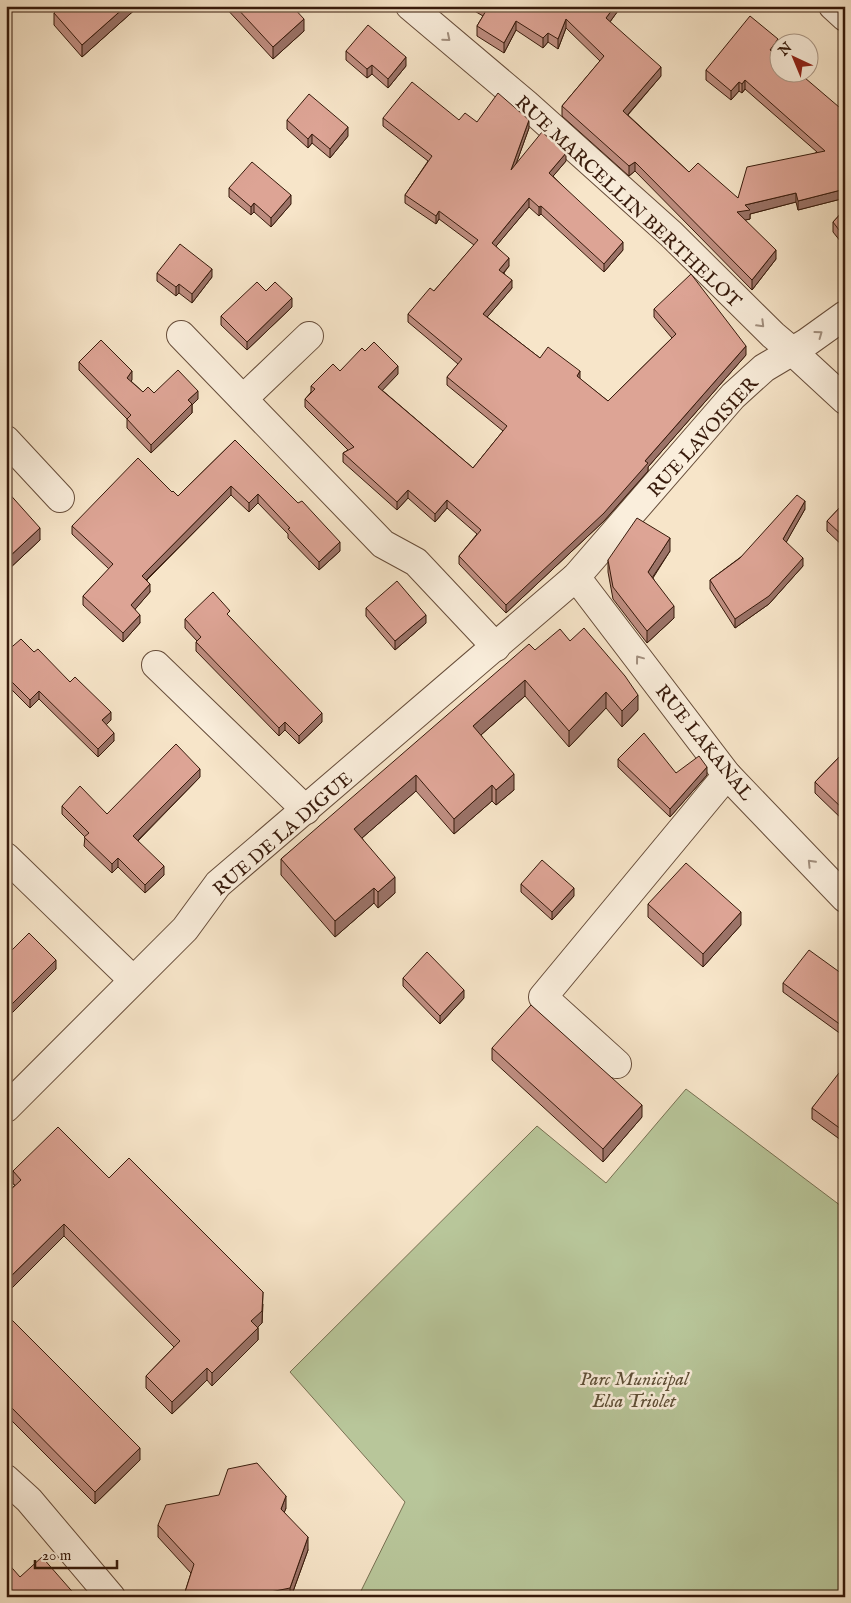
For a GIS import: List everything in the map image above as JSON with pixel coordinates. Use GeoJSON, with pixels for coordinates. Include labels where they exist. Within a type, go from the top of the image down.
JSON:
{"type":"FeatureCollection","features":[{"type":"Feature","properties":{"kind":"street","name":"RUE MARCELLIN BERTHELOT"},"geometry":{"type":"LineString","coordinates":[[410,6],[526,104],[664,228],[773,335],[845,400]]}},
{"type":"Feature","properties":{"kind":"street"},"geometry":{"type":"LineString","coordinates":[[833,6],[845,17]]}},
{"type":"Feature","properties":{"kind":"street","name":"RUE LAVOISIER"},"geometry":{"type":"LineString","coordinates":[[576,577],[733,396],[764,368],[819,335],[845,315]]}},
{"type":"Feature","properties":{"kind":"street"},"geometry":{"type":"LineString","coordinates":[[181,335],[383,544],[416,562],[496,647]]}},
{"type":"Feature","properties":{"kind":"street"},"geometry":{"type":"LineString","coordinates":[[243,399],[309,336]]}},
{"type":"Feature","properties":{"kind":"street"},"geometry":{"type":"LineString","coordinates":[[6,440],[60,498]]}},
{"type":"Feature","properties":{"kind":"street","name":"RUE DE LA DIGUE"},"geometry":{"type":"LineString","coordinates":[[6,1108],[185,929],[218,884],[576,577]]}},
{"type":"Feature","properties":{"kind":"street","name":"RUE LAKANAL"},"geometry":{"type":"LineString","coordinates":[[576,577],[727,775],[845,898]]}},
{"type":"Feature","properties":{"kind":"street"},"geometry":{"type":"LineString","coordinates":[[156,665],[306,810]]}},
{"type":"Feature","properties":{"kind":"street"},"geometry":{"type":"LineString","coordinates":[[618,1064],[543,997],[727,775]]}},
{"type":"Feature","properties":{"kind":"street"},"geometry":{"type":"LineString","coordinates":[[6,857],[133,980]]}},
{"type":"Feature","properties":{"kind":"street"},"geometry":{"type":"LineString","coordinates":[[6,1479],[29,1500],[112,1597]]}},
{"type":"Feature","properties":{"kind":"green space","name":"Parc Municipal Elsa Triolet"},"geometry":{"type":"Polygon","coordinates":[[[686,1089],[845,1209],[845,1597],[358,1597],[405,1502],[290,1372],[537,1126],[606,1183],[686,1089]]]}},
{"type":"Feature","properties":{"kind":"building"},"geometry":{"type":"Polygon","coordinates":[[[61,6],[126,6],[82,45],[54,13],[61,6]]]}},
{"type":"Feature","properties":{"kind":"building"},"geometry":{"type":"Polygon","coordinates":[[[235,6],[292,6],[304,19],[273,47],[235,6]]]}},
{"type":"Feature","properties":{"kind":"building"},"geometry":{"type":"Polygon","coordinates":[[[482,6],[615,6],[606,18],[661,67],[623,111],[689,172],[698,163],[738,198],[747,167],[825,151],[745,80],[742,84],[739,82],[731,91],[706,70],[750,16],[769,32],[768,82],[810,82],[839,107],[845,95],[845,131],[842,135],[845,137],[845,189],[798,201],[796,193],[745,205],[750,210],[737,212],[776,250],[752,280],[635,162],[629,166],[562,106],[604,56],[566,19],[558,39],[548,33],[543,38],[516,21],[504,43],[477,26],[487,9],[482,6]]]}},
{"type":"Feature","properties":{"kind":"building"},"geometry":{"type":"Polygon","coordinates":[[[368,25],[406,57],[388,79],[372,65],[367,69],[346,51],[368,25]]]}},
{"type":"Feature","properties":{"kind":"building"},"geometry":{"type":"Polygon","coordinates":[[[412,82],[459,120],[465,113],[477,122],[498,93],[529,120],[511,170],[542,132],[566,153],[549,173],[623,242],[604,264],[541,206],[539,207],[529,198],[492,243],[509,258],[499,270],[512,280],[483,314],[540,358],[548,347],[580,371],[577,376],[608,401],[676,334],[654,309],[691,274],[746,346],[645,461],[648,463],[604,513],[506,605],[459,556],[481,530],[447,500],[435,514],[408,490],[397,502],[343,453],[354,447],[305,399],[315,389],[311,386],[333,364],[340,371],[362,348],[365,351],[374,342],[398,366],[378,387],[473,468],[507,426],[447,377],[462,359],[408,314],[430,288],[434,291],[478,240],[439,211],[436,216],[405,195],[432,156],[383,118],[412,82]]]}},
{"type":"Feature","properties":{"kind":"building"},"geometry":{"type":"Polygon","coordinates":[[[309,94],[348,127],[330,149],[312,134],[308,139],[287,120],[309,94]]]}},
{"type":"Feature","properties":{"kind":"building"},"geometry":{"type":"Polygon","coordinates":[[[252,162],[291,195],[271,218],[254,203],[251,207],[229,188],[252,162]]]}},
{"type":"Feature","properties":{"kind":"building"},"geometry":{"type":"Polygon","coordinates":[[[845,209],[845,238],[833,222],[845,209]]]}},
{"type":"Feature","properties":{"kind":"building"},"geometry":{"type":"Polygon","coordinates":[[[180,244],[212,269],[192,294],[179,284],[176,287],[157,273],[180,244]]]}},
{"type":"Feature","properties":{"kind":"building"},"geometry":{"type":"Polygon","coordinates":[[[257,282],[266,291],[275,282],[292,298],[247,342],[221,316],[257,282]]]}},
{"type":"Feature","properties":{"kind":"building"},"geometry":{"type":"Polygon","coordinates":[[[101,340],[132,371],[127,378],[143,392],[148,387],[154,393],[178,370],[198,391],[188,400],[192,404],[151,445],[127,419],[131,415],[79,362],[101,340]]]}},
{"type":"Feature","properties":{"kind":"building"},"geometry":{"type":"Polygon","coordinates":[[[235,440],[298,503],[302,501],[340,542],[319,562],[258,494],[249,503],[231,486],[142,576],[150,584],[131,605],[140,615],[123,633],[83,596],[113,564],[72,526],[138,458],[178,496],[235,440]]]}},
{"type":"Feature","properties":{"kind":"building"},"geometry":{"type":"Polygon","coordinates":[[[6,490],[40,528],[9,557],[6,555],[6,490]]]}},
{"type":"Feature","properties":{"kind":"building"},"geometry":{"type":"Polygon","coordinates":[[[797,495],[805,501],[783,539],[803,558],[769,596],[735,619],[710,580],[740,558],[797,495]]]}},
{"type":"Feature","properties":{"kind":"building"},"geometry":{"type":"Polygon","coordinates":[[[845,502],[845,538],[827,521],[845,502]]]}},
{"type":"Feature","properties":{"kind":"building"},"geometry":{"type":"Polygon","coordinates":[[[637,518],[670,538],[648,572],[674,606],[647,631],[613,587],[608,560],[637,518]]]}},
{"type":"Feature","properties":{"kind":"building"},"geometry":{"type":"Polygon","coordinates":[[[397,581],[426,615],[395,641],[366,608],[397,581]]]}},
{"type":"Feature","properties":{"kind":"building"},"geometry":{"type":"Polygon","coordinates":[[[213,592],[230,611],[227,614],[322,713],[299,736],[285,722],[279,728],[196,642],[201,637],[185,619],[213,592]]]}},
{"type":"Feature","properties":{"kind":"building"},"geometry":{"type":"Polygon","coordinates":[[[584,628],[625,676],[638,695],[622,711],[606,692],[569,731],[525,680],[473,726],[514,774],[496,790],[492,785],[454,819],[416,775],[354,829],[395,877],[378,892],[374,888],[335,921],[281,859],[529,644],[535,650],[560,629],[570,641],[584,628]]]}},
{"type":"Feature","properties":{"kind":"building"},"geometry":{"type":"Polygon","coordinates":[[[21,639],[34,652],[38,649],[70,682],[75,677],[111,712],[102,720],[114,733],[98,749],[39,691],[30,700],[6,676],[6,652],[21,639]]]}},
{"type":"Feature","properties":{"kind":"building"},"geometry":{"type":"Polygon","coordinates":[[[644,733],[676,773],[699,756],[707,767],[670,809],[618,759],[644,733]]]}},
{"type":"Feature","properties":{"kind":"building"},"geometry":{"type":"Polygon","coordinates":[[[176,744],[200,769],[133,836],[164,866],[145,885],[118,858],[112,864],[84,837],[89,833],[62,806],[80,786],[107,814],[176,744]]]}},
{"type":"Feature","properties":{"kind":"building"},"geometry":{"type":"Polygon","coordinates":[[[845,751],[845,811],[815,782],[845,751]]]}},
{"type":"Feature","properties":{"kind":"building"},"geometry":{"type":"Polygon","coordinates":[[[542,860],[574,888],[552,912],[521,884],[542,860]]]}},
{"type":"Feature","properties":{"kind":"building"},"geometry":{"type":"Polygon","coordinates":[[[686,863],[741,912],[703,954],[648,904],[686,863]]]}},
{"type":"Feature","properties":{"kind":"building"},"geometry":{"type":"Polygon","coordinates":[[[29,933],[56,960],[6,1010],[6,956],[29,933]]]}},
{"type":"Feature","properties":{"kind":"building"},"geometry":{"type":"Polygon","coordinates":[[[809,950],[845,976],[845,1028],[783,983],[809,950]]]}},
{"type":"Feature","properties":{"kind":"building"},"geometry":{"type":"Polygon","coordinates":[[[427,952],[464,990],[440,1016],[403,978],[427,952]]]}},
{"type":"Feature","properties":{"kind":"building"},"geometry":{"type":"Polygon","coordinates":[[[531,1005],[642,1105],[603,1149],[492,1048],[531,1005]]]}},
{"type":"Feature","properties":{"kind":"building"},"geometry":{"type":"Polygon","coordinates":[[[842,1069],[845,1071],[845,1132],[812,1108],[842,1069]]]}},
{"type":"Feature","properties":{"kind":"building"},"geometry":{"type":"Polygon","coordinates":[[[58,1127],[109,1178],[129,1158],[263,1292],[262,1311],[251,1321],[258,1328],[212,1373],[207,1368],[172,1402],[146,1376],[180,1341],[64,1224],[6,1281],[6,1194],[21,1180],[13,1171],[58,1127]]]}},
{"type":"Feature","properties":{"kind":"building"},"geometry":{"type":"Polygon","coordinates":[[[6,1314],[140,1448],[95,1492],[6,1402],[6,1314]]]}},
{"type":"Feature","properties":{"kind":"building"},"geometry":{"type":"Polygon","coordinates":[[[257,1463],[286,1496],[281,1509],[308,1537],[290,1588],[246,1597],[190,1597],[185,1592],[194,1564],[158,1525],[166,1505],[219,1495],[228,1469],[257,1463]]]}},
{"type":"Feature","properties":{"kind":"building"},"geometry":{"type":"Polygon","coordinates":[[[42,1557],[77,1597],[6,1597],[6,1561],[20,1577],[42,1557]]]}}]}
